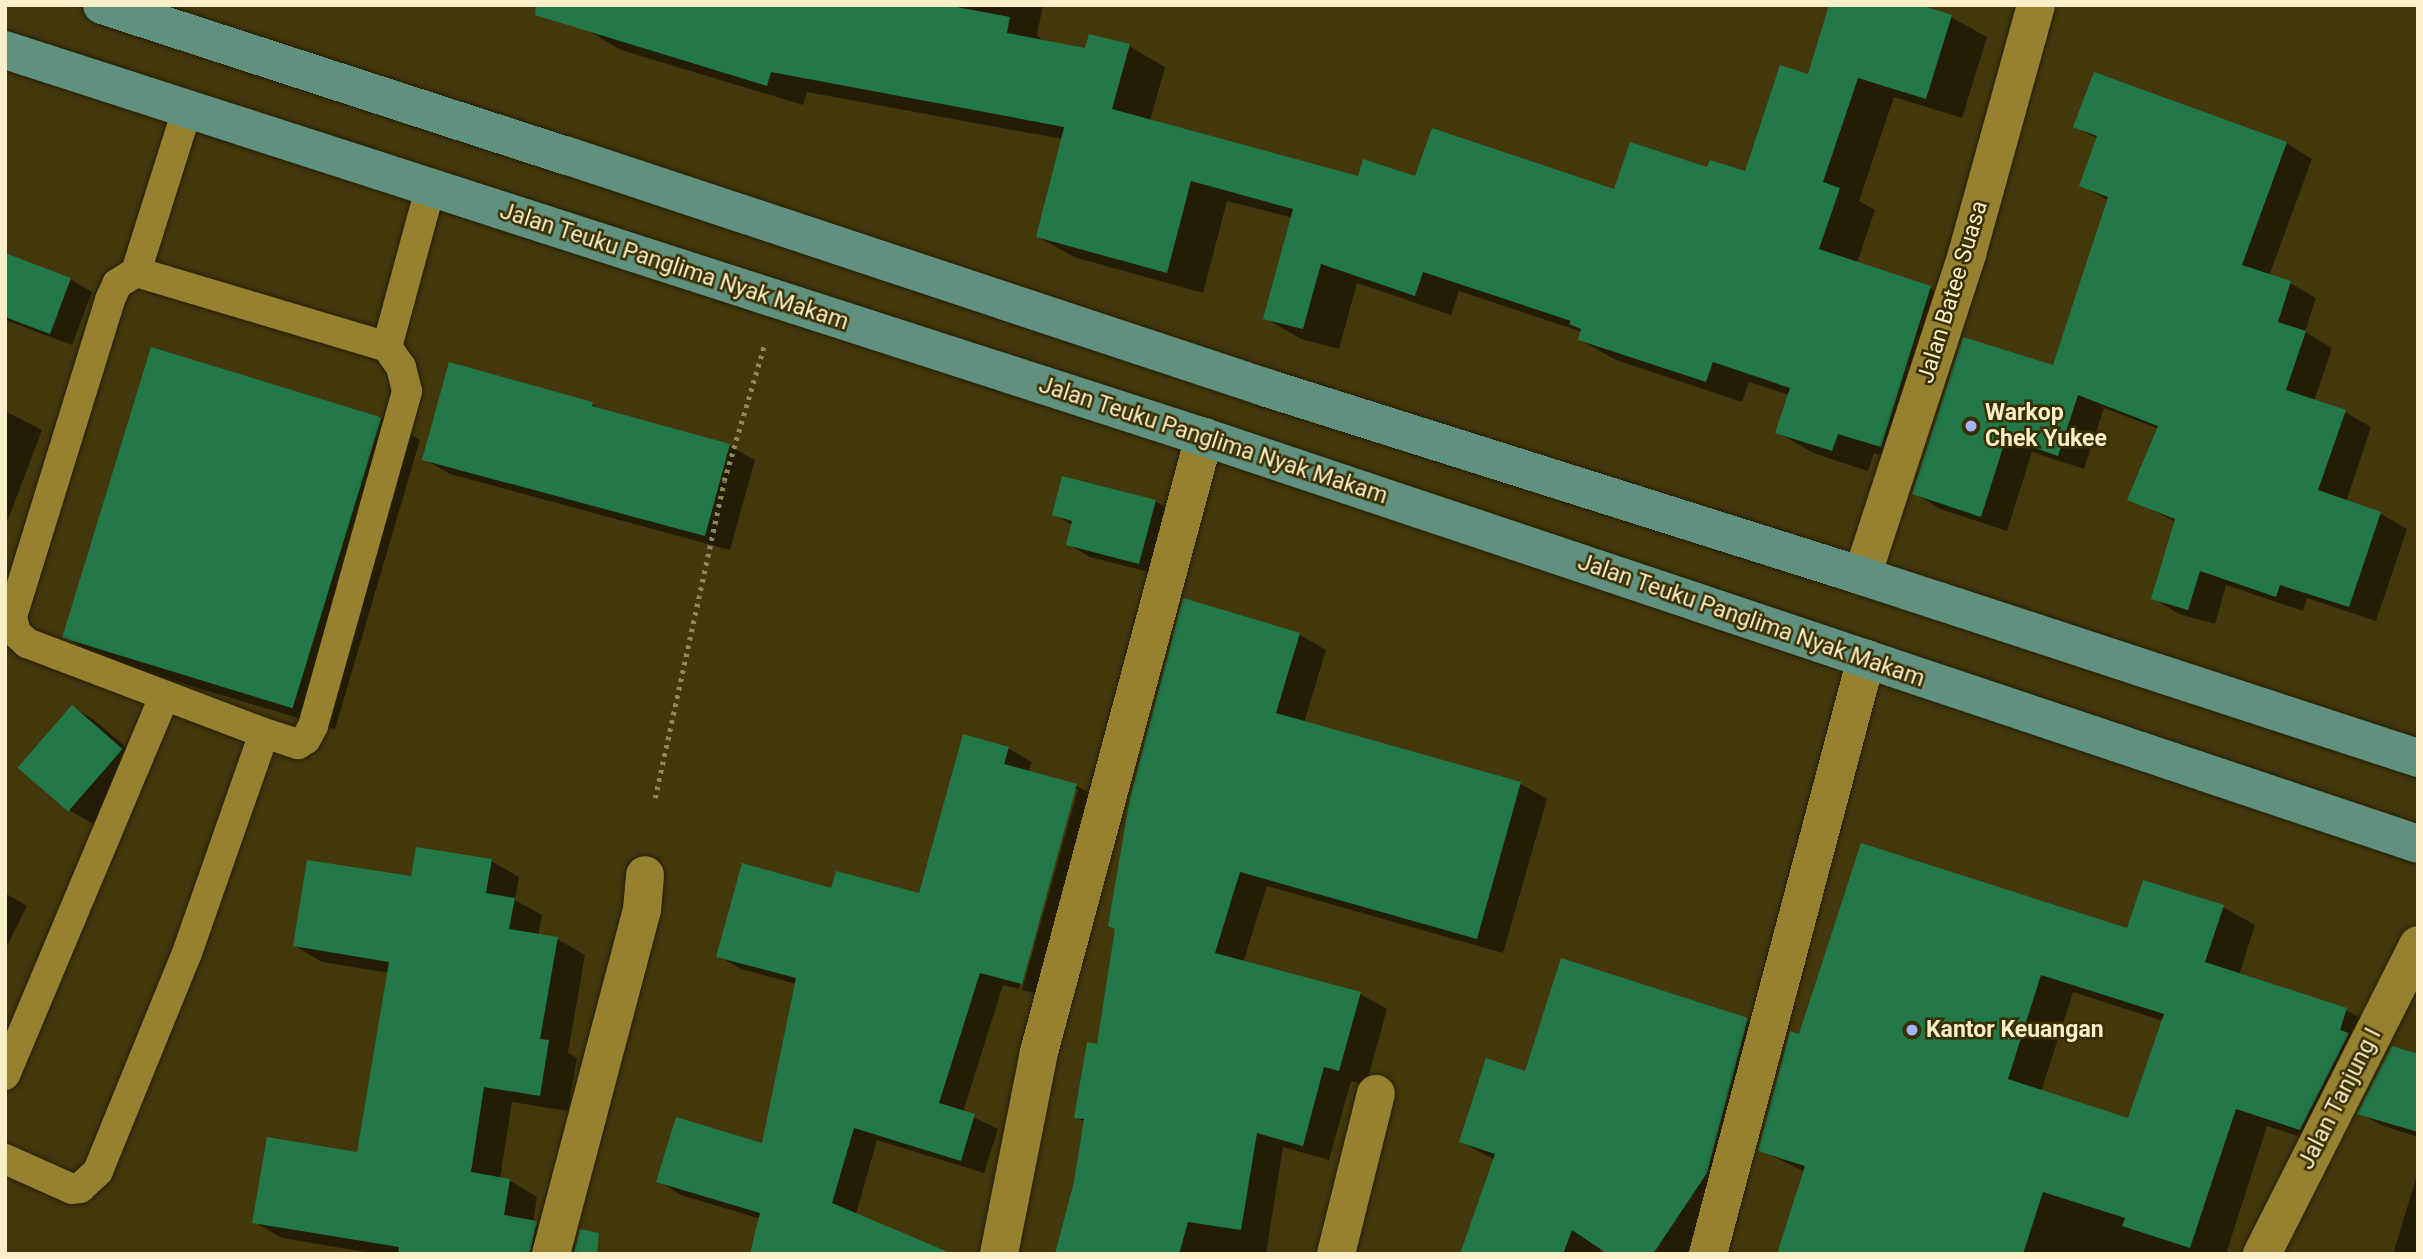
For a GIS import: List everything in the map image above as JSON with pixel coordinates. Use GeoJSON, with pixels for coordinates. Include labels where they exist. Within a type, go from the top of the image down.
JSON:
{"type":"FeatureCollection","features":[{"type":"Feature","properties":{"kind":"main road"},"geometry":{"type":"LineString","coordinates":[[102,5],[552,150],[1267,388],[1862,576],[2418,758]]}},
{"type":"Feature","properties":{"kind":"main road","name":"Jalan Teuku Panglima Nyak Makam"},"geometry":{"type":"LineString","coordinates":[[5,50],[1204,436],[2418,844]]}},
{"type":"Feature","properties":{"kind":"street","name":"Jalan Batee Suasa"},"geometry":{"type":"LineString","coordinates":[[1862,576],[1967,254],[2036,5]]}},
{"type":"Feature","properties":{"kind":"street"},"geometry":{"type":"LineString","coordinates":[[999,1254],[1039,1052],[1204,436]]}},
{"type":"Feature","properties":{"kind":"street"},"geometry":{"type":"LineString","coordinates":[[1708,1254],[1866,659]]}},
{"type":"Feature","properties":{"kind":"street"},"geometry":{"type":"LineString","coordinates":[[551,1254],[642,910],[645,875]]}},
{"type":"Feature","properties":{"kind":"street","name":"Jalan Tanjung I"},"geometry":{"type":"LineString","coordinates":[[2262,1254],[2418,945]]}},
{"type":"Feature","properties":{"kind":"street"},"geometry":{"type":"LineString","coordinates":[[1336,1254],[1376,1094]]}},
{"type":"Feature","properties":{"kind":"lane"},"geometry":{"type":"LineString","coordinates":[[136,272],[387,346],[401,367],[407,391],[313,726],[306,739],[298,744],[164,698],[27,643],[16,633],[12,617],[110,300],[117,284],[136,272],[187,110]]}},
{"type":"Feature","properties":{"kind":"lane"},"geometry":{"type":"LineString","coordinates":[[387,346],[430,189]]}},
{"type":"Feature","properties":{"kind":"lane"},"geometry":{"type":"LineString","coordinates":[[5,1075],[164,698]]}},
{"type":"Feature","properties":{"kind":"lane"},"geometry":{"type":"LineString","coordinates":[[5,1159],[72,1189],[80,1188],[98,1171],[187,953],[264,733]]}},
{"type":"Feature","properties":{"kind":"path"},"geometry":{"type":"LineString","coordinates":[[655,798],[724,481],[778,301]]}},
{"type":"Feature","properties":{"kind":"building"},"geometry":{"type":"Polygon","coordinates":[[[536,5],[946,5],[1010,17],[1007,33],[1085,48],[1089,34],[1130,44],[1112,109],[1358,176],[1363,159],[1415,176],[1432,128],[1614,189],[1630,142],[1707,167],[1710,160],[1745,171],[1780,65],[1808,74],[1829,5],[1920,5],[1952,15],[1926,99],[1858,78],[1823,182],[1840,188],[1819,249],[1931,286],[1881,447],[1838,434],[1832,451],[1775,433],[1790,388],[1713,362],[1706,382],[1578,340],[1581,329],[1569,324],[1571,321],[1423,272],[1415,296],[1321,264],[1303,329],[1263,319],[1293,209],[1191,181],[1167,273],[1036,237],[1064,127],[771,72],[767,86],[535,15],[536,5]]]}},
{"type":"Feature","properties":{"kind":"building"},"geometry":{"type":"Polygon","coordinates":[[[2094,72],[2287,142],[2242,265],[2291,281],[2278,322],[2306,331],[2286,390],[2346,410],[2318,490],[2381,512],[2349,607],[2280,585],[2276,597],[2200,571],[2188,610],[2151,599],[2175,519],[2127,500],[2158,426],[2078,395],[2058,456],[2006,438],[1981,517],[1912,494],[1963,337],[2053,365],[2108,197],[2079,186],[2097,136],[2073,127],[2094,72]]]}},
{"type":"Feature","properties":{"kind":"building"},"geometry":{"type":"Polygon","coordinates":[[[5,253],[71,278],[50,334],[5,317],[5,253]]]}},
{"type":"Feature","properties":{"kind":"building"},"geometry":{"type":"Polygon","coordinates":[[[151,347],[381,417],[293,708],[62,638],[151,347]]]}},
{"type":"Feature","properties":{"kind":"building"},"geometry":{"type":"Polygon","coordinates":[[[449,362],[593,402],[592,406],[730,444],[705,536],[422,460],[449,362]]]}},
{"type":"Feature","properties":{"kind":"building"},"geometry":{"type":"Polygon","coordinates":[[[1062,476],[1156,500],[1139,564],[1066,545],[1072,521],[1052,515],[1062,476]]]}},
{"type":"Feature","properties":{"kind":"building"},"geometry":{"type":"Polygon","coordinates":[[[1183,598],[1300,633],[1276,713],[1521,782],[1477,939],[1240,872],[1215,953],[1361,992],[1339,1071],[1324,1067],[1303,1146],[1257,1133],[1241,1230],[1188,1222],[1179,1254],[1055,1254],[1074,1182],[1084,1119],[1074,1118],[1087,1042],[1097,1044],[1115,929],[1108,926],[1130,798],[1183,598]]]}},
{"type":"Feature","properties":{"kind":"building"},"geometry":{"type":"Polygon","coordinates":[[[72,705],[123,749],[68,812],[18,768],[72,705]]]}},
{"type":"Feature","properties":{"kind":"building"},"geometry":{"type":"Polygon","coordinates":[[[963,734],[1009,747],[1004,764],[1077,784],[1022,984],[980,973],[939,1103],[975,1114],[961,1161],[854,1128],[832,1203],[953,1254],[750,1254],[760,1213],[656,1182],[676,1117],[762,1143],[796,978],[716,957],[742,863],[831,888],[836,871],[919,893],[963,734]]]}},
{"type":"Feature","properties":{"kind":"building"},"geometry":{"type":"Polygon","coordinates":[[[1861,843],[2127,928],[2143,880],[2224,905],[2205,962],[2347,1008],[2340,1030],[2349,1033],[2300,1130],[2236,1109],[2190,1248],[2122,1226],[2125,1218],[2043,1192],[2023,1254],[1777,1254],[1805,1166],[1758,1151],[1790,1031],[1799,1034],[1861,843]],[[2041,975],[2008,1079],[2128,1118],[2164,1014],[2041,975]]]}},
{"type":"Feature","properties":{"kind":"building"},"geometry":{"type":"Polygon","coordinates":[[[416,847],[492,859],[486,893],[515,898],[509,929],[558,937],[540,1039],[549,1040],[540,1096],[484,1087],[471,1172],[510,1179],[504,1215],[537,1221],[530,1254],[398,1254],[399,1247],[252,1223],[267,1137],[357,1152],[389,962],[293,946],[307,860],[411,876],[416,847]]]}},
{"type":"Feature","properties":{"kind":"building"},"geometry":{"type":"Polygon","coordinates":[[[1561,958],[1748,1018],[1707,1173],[1653,1254],[1608,1254],[1572,1230],[1563,1254],[1460,1254],[1495,1154],[1459,1142],[1486,1058],[1525,1071],[1561,958]]]}},
{"type":"Feature","properties":{"kind":"building"},"geometry":{"type":"Polygon","coordinates":[[[2392,1046],[2418,1054],[2418,1132],[2357,1114],[2392,1046]]]}},
{"type":"Feature","properties":{"kind":"building"},"geometry":{"type":"Polygon","coordinates":[[[580,1229],[599,1233],[597,1254],[574,1254],[580,1229]]]}},
{"type":"Feature","properties":{"kind":"place","name":"Warkop Chek Yukee"},"geometry":{"type":"Point","coordinates":[1971,426]}},
{"type":"Feature","properties":{"kind":"place","name":"Kantor Keuangan"},"geometry":{"type":"Point","coordinates":[1912,1030]}}]}
